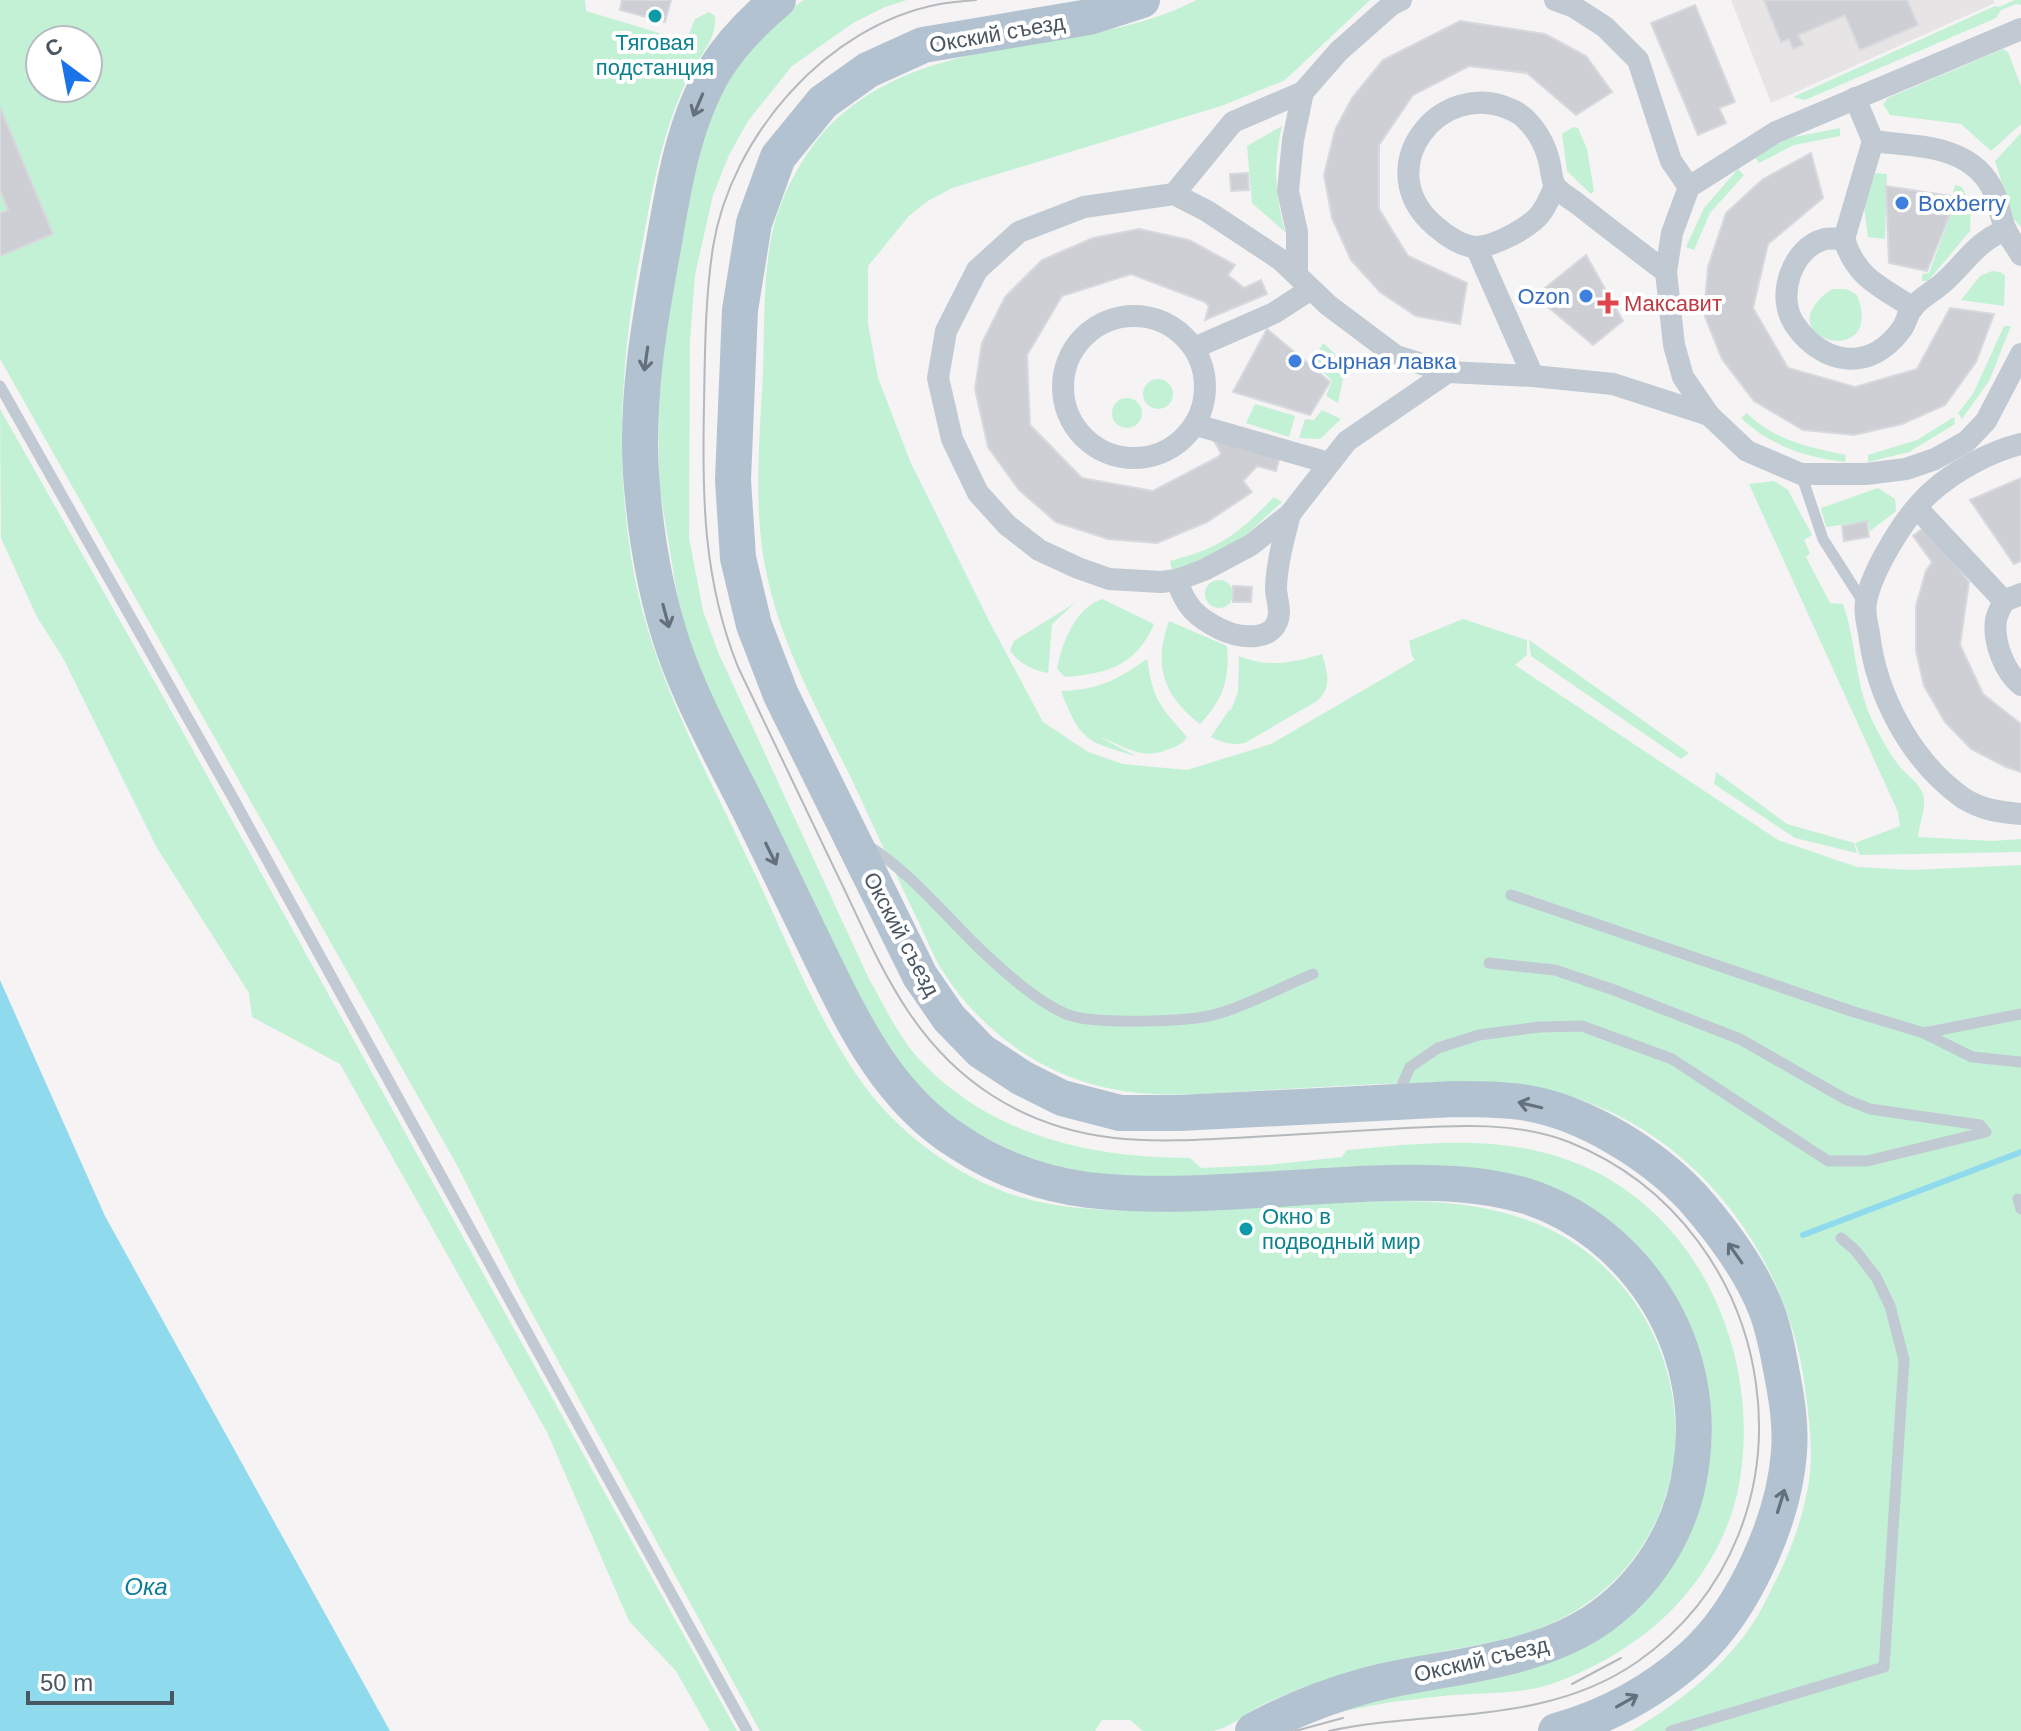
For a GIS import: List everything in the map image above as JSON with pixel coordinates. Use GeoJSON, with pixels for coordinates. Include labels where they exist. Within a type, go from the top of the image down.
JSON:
{"type":"FeatureCollection","features":[{"type":"Feature","properties":{"kind":"main road","name":"Окский съезд"},"geometry":{"type":"LineString","coordinates":[[778,0],[755,19],[714,72],[695,110],[676,172],[643,377],[640,451],[644,517],[674,649],[847,1010],[888,1078],[936,1126],[956,1141],[997,1164],[1040,1180],[1085,1190],[1138,1193],[1451,1183],[1523,1195],[1569,1215],[1598,1233],[1638,1272],[1667,1316],[1687,1369],[1694,1432],[1687,1490],[1672,1532],[1656,1559],[1618,1604],[1589,1625],[1552,1644],[1502,1659],[1366,1686],[1314,1702],[1253,1731]]}},
{"type":"Feature","properties":{"kind":"main road","name":"Окский съезд"},"geometry":{"type":"LineString","coordinates":[[1142,0],[1089,17],[923,45],[868,70],[823,102],[778,157],[754,223],[740,310],[733,480],[738,558],[754,625],[781,695],[920,976],[949,1018],[981,1051],[1022,1078],[1062,1098],[1120,1113],[1180,1113],[1395,1101],[1491,1099],[1530,1103],[1582,1121],[1636,1150],[1676,1180],[1712,1219],[1743,1263],[1766,1310],[1789,1410],[1790,1449],[1786,1486],[1767,1547],[1734,1606],[1695,1655],[1650,1689],[1603,1715],[1564,1730]]}},
{"type":"Feature","properties":{"kind":"street"},"geometry":{"type":"LineString","coordinates":[[1174,194],[1233,122],[1303,92],[1339,51],[1391,5],[1401,0]]}},
{"type":"Feature","properties":{"kind":"street"},"geometry":{"type":"LineString","coordinates":[[1555,0],[1574,7],[1605,27],[1638,60],[1671,161],[1689,187]]}},
{"type":"Feature","properties":{"kind":"street"},"geometry":{"type":"LineString","coordinates":[[2021,29],[1776,132],[1689,187],[1672,233],[1666,272],[1674,345],[1683,377],[1709,415],[1747,451],[1801,474],[1866,474],[1906,469],[1935,459],[1967,441],[1986,421],[2021,354]]}},
{"type":"Feature","properties":{"kind":"street"},"geometry":{"type":"LineString","coordinates":[[1303,92],[1293,140],[1288,191],[1304,282]]}},
{"type":"Feature","properties":{"kind":"street"},"geometry":{"type":"LineString","coordinates":[[1855,98],[1873,141],[1844,239],[1850,258],[1865,276],[1913,308]]}},
{"type":"Feature","properties":{"kind":"street"},"geometry":{"type":"LineString","coordinates":[[1485,101],[1514,110],[1535,130],[1548,155],[1555,186],[1541,215],[1515,234],[1476,247],[1447,237],[1423,216],[1408,186],[1410,152],[1430,122],[1456,107],[1485,101]]}},
{"type":"Feature","properties":{"kind":"street"},"geometry":{"type":"LineString","coordinates":[[1873,141],[1942,151],[1968,159],[1982,172],[1994,192],[2006,230],[2021,255]]}},
{"type":"Feature","properties":{"kind":"street"},"geometry":{"type":"LineString","coordinates":[[1555,186],[1666,272]]}},
{"type":"Feature","properties":{"kind":"street"},"geometry":{"type":"LineString","coordinates":[[1448,372],[1347,441],[1290,514],[1251,545],[1204,570],[1177,580],[1109,579],[1039,550],[1007,525],[978,493],[952,439],[938,378],[946,331],[977,270],[1019,232],[1084,207],[1174,194],[1207,211],[1269,251],[1328,305],[1396,356],[1448,372],[1613,384],[1709,415]]}},
{"type":"Feature","properties":{"kind":"street"},"geometry":{"type":"LineString","coordinates":[[1844,239],[1824,239],[1804,253],[1785,287],[1786,304],[1792,321],[1808,341],[1826,354],[1854,360],[1879,352],[1902,330],[1913,308],[1987,238],[2006,230]]}},
{"type":"Feature","properties":{"kind":"street"},"geometry":{"type":"LineString","coordinates":[[1476,247],[1533,376]]}},
{"type":"Feature","properties":{"kind":"street"},"geometry":{"type":"LineString","coordinates":[[1194,348],[1274,313],[1304,282]]}},
{"type":"Feature","properties":{"kind":"street"},"geometry":{"type":"LineString","coordinates":[[1124,315],[1147,316],[1168,323],[1187,337],[1200,356],[1206,378],[1205,402],[1196,425],[1179,443],[1158,455],[1134,459],[1109,454],[1088,442],[1072,424],[1064,401],[1063,376],[1070,354],[1083,336],[1102,323],[1124,315]]}},
{"type":"Feature","properties":{"kind":"street"},"geometry":{"type":"LineString","coordinates":[[1986,421],[2016,446]]}},
{"type":"Feature","properties":{"kind":"street"},"geometry":{"type":"LineString","coordinates":[[1196,425],[1329,463]]}},
{"type":"Feature","properties":{"kind":"street"},"geometry":{"type":"LineString","coordinates":[[2016,446],[1984,457],[1923,501],[1878,565],[1865,605],[1878,682],[1894,716],[1915,749],[1965,799],[1990,811],[2021,814]]}},
{"type":"Feature","properties":{"kind":"street"},"geometry":{"type":"LineString","coordinates":[[1906,469],[1923,501],[2012,598],[1996,619],[1997,641],[2003,662],[2021,685]]}},
{"type":"Feature","properties":{"kind":"street"},"geometry":{"type":"LineString","coordinates":[[1177,580],[1182,599],[1197,616],[1223,631],[1249,637],[1263,636],[1275,627],[1279,614],[1276,588],[1290,514]]}},
{"type":"Feature","properties":{"kind":"lane"},"geometry":{"type":"LineString","coordinates":[[0,386],[233,798],[747,1731]]}},
{"type":"Feature","properties":{"kind":"lane"},"geometry":{"type":"LineString","coordinates":[[1801,474],[1823,539],[1865,605]]}},
{"type":"Feature","properties":{"kind":"lane"},"geometry":{"type":"LineString","coordinates":[[849,835],[894,862],[983,951],[1038,999],[1069,1015],[1098,1021],[1216,1015],[1313,974]]}},
{"type":"Feature","properties":{"kind":"lane"},"geometry":{"type":"LineString","coordinates":[[1511,895],[1924,1033],[1972,1057],[2021,1062]]}},
{"type":"Feature","properties":{"kind":"lane"},"geometry":{"type":"LineString","coordinates":[[1395,1101],[1410,1067],[1438,1048],[1479,1035],[1539,1027],[1582,1026],[1672,1059],[1828,1161],[1867,1161],[1986,1132],[1980,1125],[1870,1109],[1845,1099],[1740,1039],[1614,990],[1555,970],[1489,963]]}},
{"type":"Feature","properties":{"kind":"lane"},"geometry":{"type":"LineString","coordinates":[[1924,1033],[2021,1014]]}},
{"type":"Feature","properties":{"kind":"lane"},"geometry":{"type":"LineString","coordinates":[[1671,1731],[1884,1667],[1904,1360],[1890,1306],[1876,1277],[1855,1250],[1841,1238]]}},
{"type":"Feature","properties":{"kind":"shaded area"},"geometry":{"type":"Polygon","coordinates":[[[1731,0],[1993,0],[1995,3],[1771,103],[1731,0]]]}},
{"type":"Feature","properties":{"kind":"green space"},"geometry":{"type":"Polygon","coordinates":[[[0,0],[585,0],[586,11],[686,41],[695,19],[709,12],[715,16],[713,33],[688,78],[670,123],[638,267],[627,343],[622,420],[628,536],[643,613],[669,689],[831,1034],[863,1084],[913,1137],[953,1167],[1020,1197],[1068,1207],[1117,1210],[1390,1201],[1460,1204],[1527,1220],[1558,1234],[1587,1252],[1614,1277],[1629,1294],[1653,1333],[1668,1376],[1675,1420],[1671,1473],[1664,1502],[1637,1554],[1597,1596],[1572,1613],[1534,1631],[1510,1638],[1409,1659],[1321,1682],[1271,1701],[1226,1727],[1213,1731],[1143,1731],[1130,1720],[1102,1720],[1095,1731],[760,1731],[520,1291],[458,1167],[0,359],[0,0]]]}},
{"type":"Feature","properties":{"kind":"green space"},"geometry":{"type":"Polygon","coordinates":[[[804,0],[907,0],[853,23],[792,66],[748,121],[729,155],[713,195],[695,275],[690,339],[689,538],[703,611],[718,652],[869,979],[910,1048],[945,1084],[975,1106],[1042,1137],[1115,1153],[1190,1158],[1201,1168],[1342,1157],[1347,1150],[1411,1144],[1505,1145],[1566,1159],[1596,1172],[1635,1197],[1668,1228],[1696,1264],[1717,1304],[1733,1348],[1742,1393],[1744,1439],[1739,1485],[1733,1509],[1713,1555],[1684,1596],[1649,1631],[1579,1673],[1528,1690],[1392,1702],[1321,1716],[1621,1623],[1709,1401],[1580,1201],[1091,1177],[1034,1163],[952,1120],[915,1085],[858,999],[719,712],[695,658],[680,612],[659,484],[658,399],[662,353],[691,181],[705,130],[736,64],[793,7],[804,0]]]}},
{"type":"Feature","properties":{"kind":"green space"},"geometry":{"type":"Polygon","coordinates":[[[1197,0],[1370,0],[1285,80],[1224,105],[952,188],[926,202],[909,216],[868,266],[868,324],[878,378],[910,461],[1043,722],[1088,752],[1123,764],[1187,770],[1271,744],[1415,660],[1409,641],[1463,619],[1527,640],[1527,655],[1515,665],[1778,840],[1857,867],[1911,870],[2021,865],[2021,1731],[1632,1731],[1708,1675],[1751,1627],[1794,1539],[1809,1480],[1811,1456],[1806,1395],[1797,1345],[1781,1297],[1759,1252],[1731,1210],[1698,1173],[1660,1141],[1616,1115],[1569,1096],[1513,1084],[1397,1084],[1171,1095],[1121,1091],[1096,1085],[1046,1066],[1002,1038],[965,1001],[931,949],[792,655],[765,566],[759,518],[759,444],[766,275],[776,218],[792,180],[815,143],[832,123],[872,93],[915,72],[961,57],[1105,31],[1152,18],[1197,0]]]}},
{"type":"Feature","properties":{"kind":"green space"},"geometry":{"type":"Polygon","coordinates":[[[2021,0],[2021,5],[2001,10],[1996,18],[1805,100],[1793,97],[1995,6],[2021,0]]]}},
{"type":"Feature","properties":{"kind":"green space"},"geometry":{"type":"Polygon","coordinates":[[[2003,49],[2008,52],[2021,86],[2021,124],[1991,151],[1961,124],[1890,115],[1883,104],[1888,98],[2003,49]]]}},
{"type":"Feature","properties":{"kind":"green space"},"geometry":{"type":"Polygon","coordinates":[[[1282,126],[1276,179],[1285,232],[1252,203],[1247,146],[1282,126]]]}},
{"type":"Feature","properties":{"kind":"green space"},"geometry":{"type":"Polygon","coordinates":[[[1573,127],[1578,128],[1587,149],[1594,191],[1591,194],[1567,171],[1562,134],[1573,127]]]}},
{"type":"Feature","properties":{"kind":"green space"},"geometry":{"type":"Polygon","coordinates":[[[1840,128],[1840,136],[1794,145],[1759,163],[1754,156],[1789,138],[1840,128]]]}},
{"type":"Feature","properties":{"kind":"green space"},"geometry":{"type":"Polygon","coordinates":[[[2021,133],[2021,227],[2013,218],[1995,161],[2021,133]]]}},
{"type":"Feature","properties":{"kind":"green space"},"geometry":{"type":"Polygon","coordinates":[[[1738,169],[1744,175],[1710,213],[1694,250],[1686,247],[1704,208],[1738,169]]]}},
{"type":"Feature","properties":{"kind":"green space"},"geometry":{"type":"Polygon","coordinates":[[[1876,173],[1887,174],[1885,239],[1868,237],[1863,200],[1876,173]]]}},
{"type":"Feature","properties":{"kind":"green space"},"geometry":{"type":"Polygon","coordinates":[[[1955,185],[1962,187],[1971,206],[1970,231],[1928,281],[1922,281],[1922,274],[1929,273],[1957,198],[1953,192],[1955,185]]]}},
{"type":"Feature","properties":{"kind":"green space"},"geometry":{"type":"Polygon","coordinates":[[[1992,271],[2005,276],[2004,306],[1961,300],[1980,276],[1992,271]]]}},
{"type":"Feature","properties":{"kind":"green space"},"geometry":{"type":"Polygon","coordinates":[[[1832,289],[1846,289],[1857,295],[1862,319],[1856,334],[1843,340],[1829,340],[1816,333],[1810,322],[1814,307],[1832,289]]]}},
{"type":"Feature","properties":{"kind":"green space"},"geometry":{"type":"Polygon","coordinates":[[[2004,326],[2011,326],[1989,381],[1962,419],[1958,413],[1973,394],[2004,326]]]}},
{"type":"Feature","properties":{"kind":"green space"},"geometry":{"type":"Polygon","coordinates":[[[1323,343],[1346,364],[1338,403],[1326,396],[1332,381],[1313,361],[1323,343]]]}},
{"type":"Feature","properties":{"kind":"green space"},"geometry":{"type":"Polygon","coordinates":[[[1158,379],[1169,383],[1173,394],[1169,405],[1158,409],[1147,405],[1143,394],[1147,383],[1158,379]]]}},
{"type":"Feature","properties":{"kind":"green space"},"geometry":{"type":"Polygon","coordinates":[[[1127,398],[1133,399],[1141,407],[1141,419],[1133,427],[1127,428],[1121,427],[1113,419],[1112,413],[1113,407],[1121,399],[1127,398]]]}},
{"type":"Feature","properties":{"kind":"green space"},"geometry":{"type":"Polygon","coordinates":[[[1255,404],[1295,416],[1289,437],[1246,423],[1255,404]]]}},
{"type":"Feature","properties":{"kind":"green space"},"geometry":{"type":"Polygon","coordinates":[[[0,409],[179,725],[737,1731],[710,1731],[676,1671],[629,1621],[547,1432],[340,1064],[252,1017],[249,993],[157,848],[63,658],[37,617],[1,538],[0,409]]]}},
{"type":"Feature","properties":{"kind":"green space"},"geometry":{"type":"Polygon","coordinates":[[[1322,410],[1341,419],[1320,439],[1299,438],[1305,419],[1314,420],[1322,410]]]}},
{"type":"Feature","properties":{"kind":"green space"},"geometry":{"type":"Polygon","coordinates":[[[1747,413],[1780,436],[1806,446],[1846,455],[1845,462],[1816,457],[1777,443],[1741,418],[1747,413]]]}},
{"type":"Feature","properties":{"kind":"green space"},"geometry":{"type":"Polygon","coordinates":[[[1954,417],[1955,424],[1909,452],[1868,462],[1868,455],[1917,440],[1954,417]]]}},
{"type":"Feature","properties":{"kind":"green space"},"geometry":{"type":"Polygon","coordinates":[[[1774,481],[1788,490],[1812,535],[1804,540],[1810,553],[1806,557],[1830,603],[1843,604],[1871,718],[1899,766],[1923,794],[1918,837],[1992,841],[2021,839],[2021,852],[1860,855],[1855,843],[1900,826],[1898,812],[1749,484],[1774,481]]]}},
{"type":"Feature","properties":{"kind":"green space"},"geometry":{"type":"Polygon","coordinates":[[[1878,488],[1895,499],[1896,511],[1870,531],[1868,521],[1826,527],[1821,508],[1878,488]]]}},
{"type":"Feature","properties":{"kind":"green space"},"geometry":{"type":"Polygon","coordinates":[[[1274,497],[1282,502],[1246,535],[1215,557],[1172,571],[1170,561],[1203,551],[1228,538],[1274,497]]]}},
{"type":"Feature","properties":{"kind":"green space"},"geometry":{"type":"Polygon","coordinates":[[[1219,580],[1229,584],[1233,594],[1229,604],[1219,608],[1209,604],[1205,594],[1209,584],[1219,580]]]}},
{"type":"Feature","properties":{"kind":"green space"},"geometry":{"type":"Polygon","coordinates":[[[1102,599],[1154,624],[1138,650],[1118,665],[1094,673],[1065,677],[1057,669],[1066,638],[1084,610],[1102,599]]]}},
{"type":"Feature","properties":{"kind":"green space"},"geometry":{"type":"Polygon","coordinates":[[[1075,603],[1052,624],[1048,673],[1026,666],[1017,659],[1010,650],[1014,641],[1075,603]]]}},
{"type":"Feature","properties":{"kind":"green space"},"geometry":{"type":"Polygon","coordinates":[[[1169,621],[1227,646],[1223,688],[1200,724],[1177,702],[1165,678],[1162,652],[1169,621]]]}},
{"type":"Feature","properties":{"kind":"green space"},"geometry":{"type":"Polygon","coordinates":[[[1529,640],[1689,753],[1681,759],[1531,656],[1529,640]]]}},
{"type":"Feature","properties":{"kind":"green space"},"geometry":{"type":"Polygon","coordinates":[[[1322,654],[1327,685],[1317,701],[1250,740],[1245,739],[1250,741],[1245,743],[1230,744],[1211,737],[1231,710],[1238,692],[1239,656],[1280,663],[1322,654]]]}},
{"type":"Feature","properties":{"kind":"green space"},"geometry":{"type":"Polygon","coordinates":[[[1147,659],[1155,694],[1187,737],[1185,740],[1172,748],[1148,754],[1132,751],[1100,737],[1136,756],[1106,747],[1087,737],[1074,720],[1061,691],[1086,689],[1107,682],[1147,659]]]}},
{"type":"Feature","properties":{"kind":"green space"},"geometry":{"type":"Polygon","coordinates":[[[1716,772],[1787,824],[1854,843],[1857,853],[1795,838],[1714,784],[1716,772]]]}},
{"type":"Feature","properties":{"kind":"water","name":"Ока"},"geometry":{"type":"Polygon","coordinates":[[[0,980],[105,1216],[390,1731],[0,1731],[0,980]]]}},
{"type":"Feature","properties":{"kind":"building","name":"Тяговая подстанция"},"geometry":{"type":"Polygon","coordinates":[[[622,0],[671,0],[665,22],[620,10],[622,0]]]}},
{"type":"Feature","properties":{"kind":"building"},"geometry":{"type":"Polygon","coordinates":[[[1764,0],[1907,0],[1918,25],[1860,50],[1845,15],[1798,35],[1803,45],[1793,49],[1789,39],[1781,42],[1764,0]]]}},
{"type":"Feature","properties":{"kind":"building"},"geometry":{"type":"Polygon","coordinates":[[[1695,5],[1735,102],[1719,108],[1726,123],[1698,135],[1651,23],[1695,5]]]}},
{"type":"Feature","properties":{"kind":"building"},"geometry":{"type":"Polygon","coordinates":[[[1460,21],[1545,34],[1586,56],[1612,92],[1576,115],[1527,73],[1469,66],[1413,95],[1379,145],[1379,209],[1408,256],[1467,283],[1460,324],[1416,316],[1380,292],[1351,260],[1332,218],[1324,175],[1335,130],[1352,98],[1383,60],[1460,21]]]}},
{"type":"Feature","properties":{"kind":"building"},"geometry":{"type":"Polygon","coordinates":[[[0,107],[53,234],[0,256],[0,213],[8,210],[0,190],[0,107]]]}},
{"type":"Feature","properties":{"kind":"building"},"geometry":{"type":"Polygon","coordinates":[[[1811,153],[1823,198],[1768,244],[1753,308],[1788,368],[1855,387],[1917,369],[1950,308],[1994,314],[1976,362],[1945,405],[1902,424],[1854,435],[1803,430],[1754,401],[1722,359],[1704,314],[1708,267],[1726,213],[1763,179],[1811,153]]]}},
{"type":"Feature","properties":{"kind":"building"},"geometry":{"type":"Polygon","coordinates":[[[1248,173],[1249,190],[1231,191],[1230,174],[1248,173]]]}},
{"type":"Feature","properties":{"kind":"building"},"geometry":{"type":"Polygon","coordinates":[[[1886,186],[1957,197],[1927,271],[1889,263],[1886,186]]]}},
{"type":"Feature","properties":{"kind":"building"},"geometry":{"type":"Polygon","coordinates":[[[1139,229],[1189,240],[1235,265],[1228,275],[1244,288],[1261,280],[1267,294],[1205,320],[1209,306],[1205,302],[1131,274],[1062,296],[1027,355],[1030,425],[1082,478],[1153,491],[1218,457],[1221,453],[1214,441],[1280,456],[1276,471],[1257,466],[1243,481],[1252,492],[1207,522],[1157,543],[1108,539],[1056,522],[1019,490],[988,447],[975,389],[982,343],[1005,297],[1042,260],[1093,238],[1139,229]]]}},
{"type":"Feature","properties":{"kind":"building"},"geometry":{"type":"Polygon","coordinates":[[[1586,255],[1623,321],[1593,345],[1535,296],[1586,255]]]}},
{"type":"Feature","properties":{"kind":"building"},"geometry":{"type":"Polygon","coordinates":[[[1267,329],[1330,382],[1310,415],[1233,392],[1267,329]]]}},
{"type":"Feature","properties":{"kind":"building"},"geometry":{"type":"Polygon","coordinates":[[[2021,478],[2021,561],[2014,564],[1970,500],[2021,478]]]}},
{"type":"Feature","properties":{"kind":"building"},"geometry":{"type":"Polygon","coordinates":[[[1867,521],[1869,537],[1844,541],[1842,526],[1867,521]]]}},
{"type":"Feature","properties":{"kind":"building"},"geometry":{"type":"Polygon","coordinates":[[[1926,526],[1969,582],[1960,645],[1983,694],[2021,724],[2021,772],[1971,749],[1945,722],[1924,686],[1916,651],[1916,606],[1926,571],[1932,562],[1913,536],[1926,526]]]}},
{"type":"Feature","properties":{"kind":"building"},"geometry":{"type":"Polygon","coordinates":[[[1233,586],[1252,587],[1251,602],[1233,602],[1233,586]]]}},
{"type":"Feature","properties":{"kind":"waterway"},"geometry":{"type":"LineString","coordinates":[[1803,1235],[2021,1152]]}},
{"type":"Feature","properties":{"kind":"tram line"},"geometry":{"type":"LineString","coordinates":[[976,0],[940,4],[899,16],[859,35],[823,61],[791,92],[763,127],[740,165],[723,206],[708,286],[705,505],[711,570],[726,635],[738,667],[866,936],[898,996],[939,1050],[993,1096],[1024,1113],[1087,1134],[1183,1140],[1468,1126],[1530,1131],[1569,1142],[1642,1183],[1697,1241],[1736,1309],[1756,1384],[1757,1461],[1738,1536],[1698,1604],[1637,1662],[1602,1682],[1565,1697],[1527,1706],[1329,1731]]}},
{"type":"Feature","properties":{"kind":"tram line"},"geometry":{"type":"LineString","coordinates":[[1572,1684],[1621,1658]]}},
{"type":"Feature","properties":{"kind":"tram line"},"geometry":{"type":"LineString","coordinates":[[1295,1731],[1343,1718]]}},
{"type":"Feature","properties":{"kind":"place","name":"Тяговая подстанция"},"geometry":{"type":"Point","coordinates":[655,16]}},
{"type":"Feature","properties":{"kind":"place","name":"Boxberry"},"geometry":{"type":"Point","coordinates":[1902,203]}},
{"type":"Feature","properties":{"kind":"place","name":"Ozon"},"geometry":{"type":"Point","coordinates":[1586,296]}},
{"type":"Feature","properties":{"kind":"place","name":"Максавит"},"geometry":{"type":"Point","coordinates":[1608,303]}},
{"type":"Feature","properties":{"kind":"place","name":"Сырная лавка"},"geometry":{"type":"Point","coordinates":[1295,361]}},
{"type":"Feature","properties":{"kind":"place","name":"Окно в подводный мир"},"geometry":{"type":"Point","coordinates":[1246,1229]}}]}
